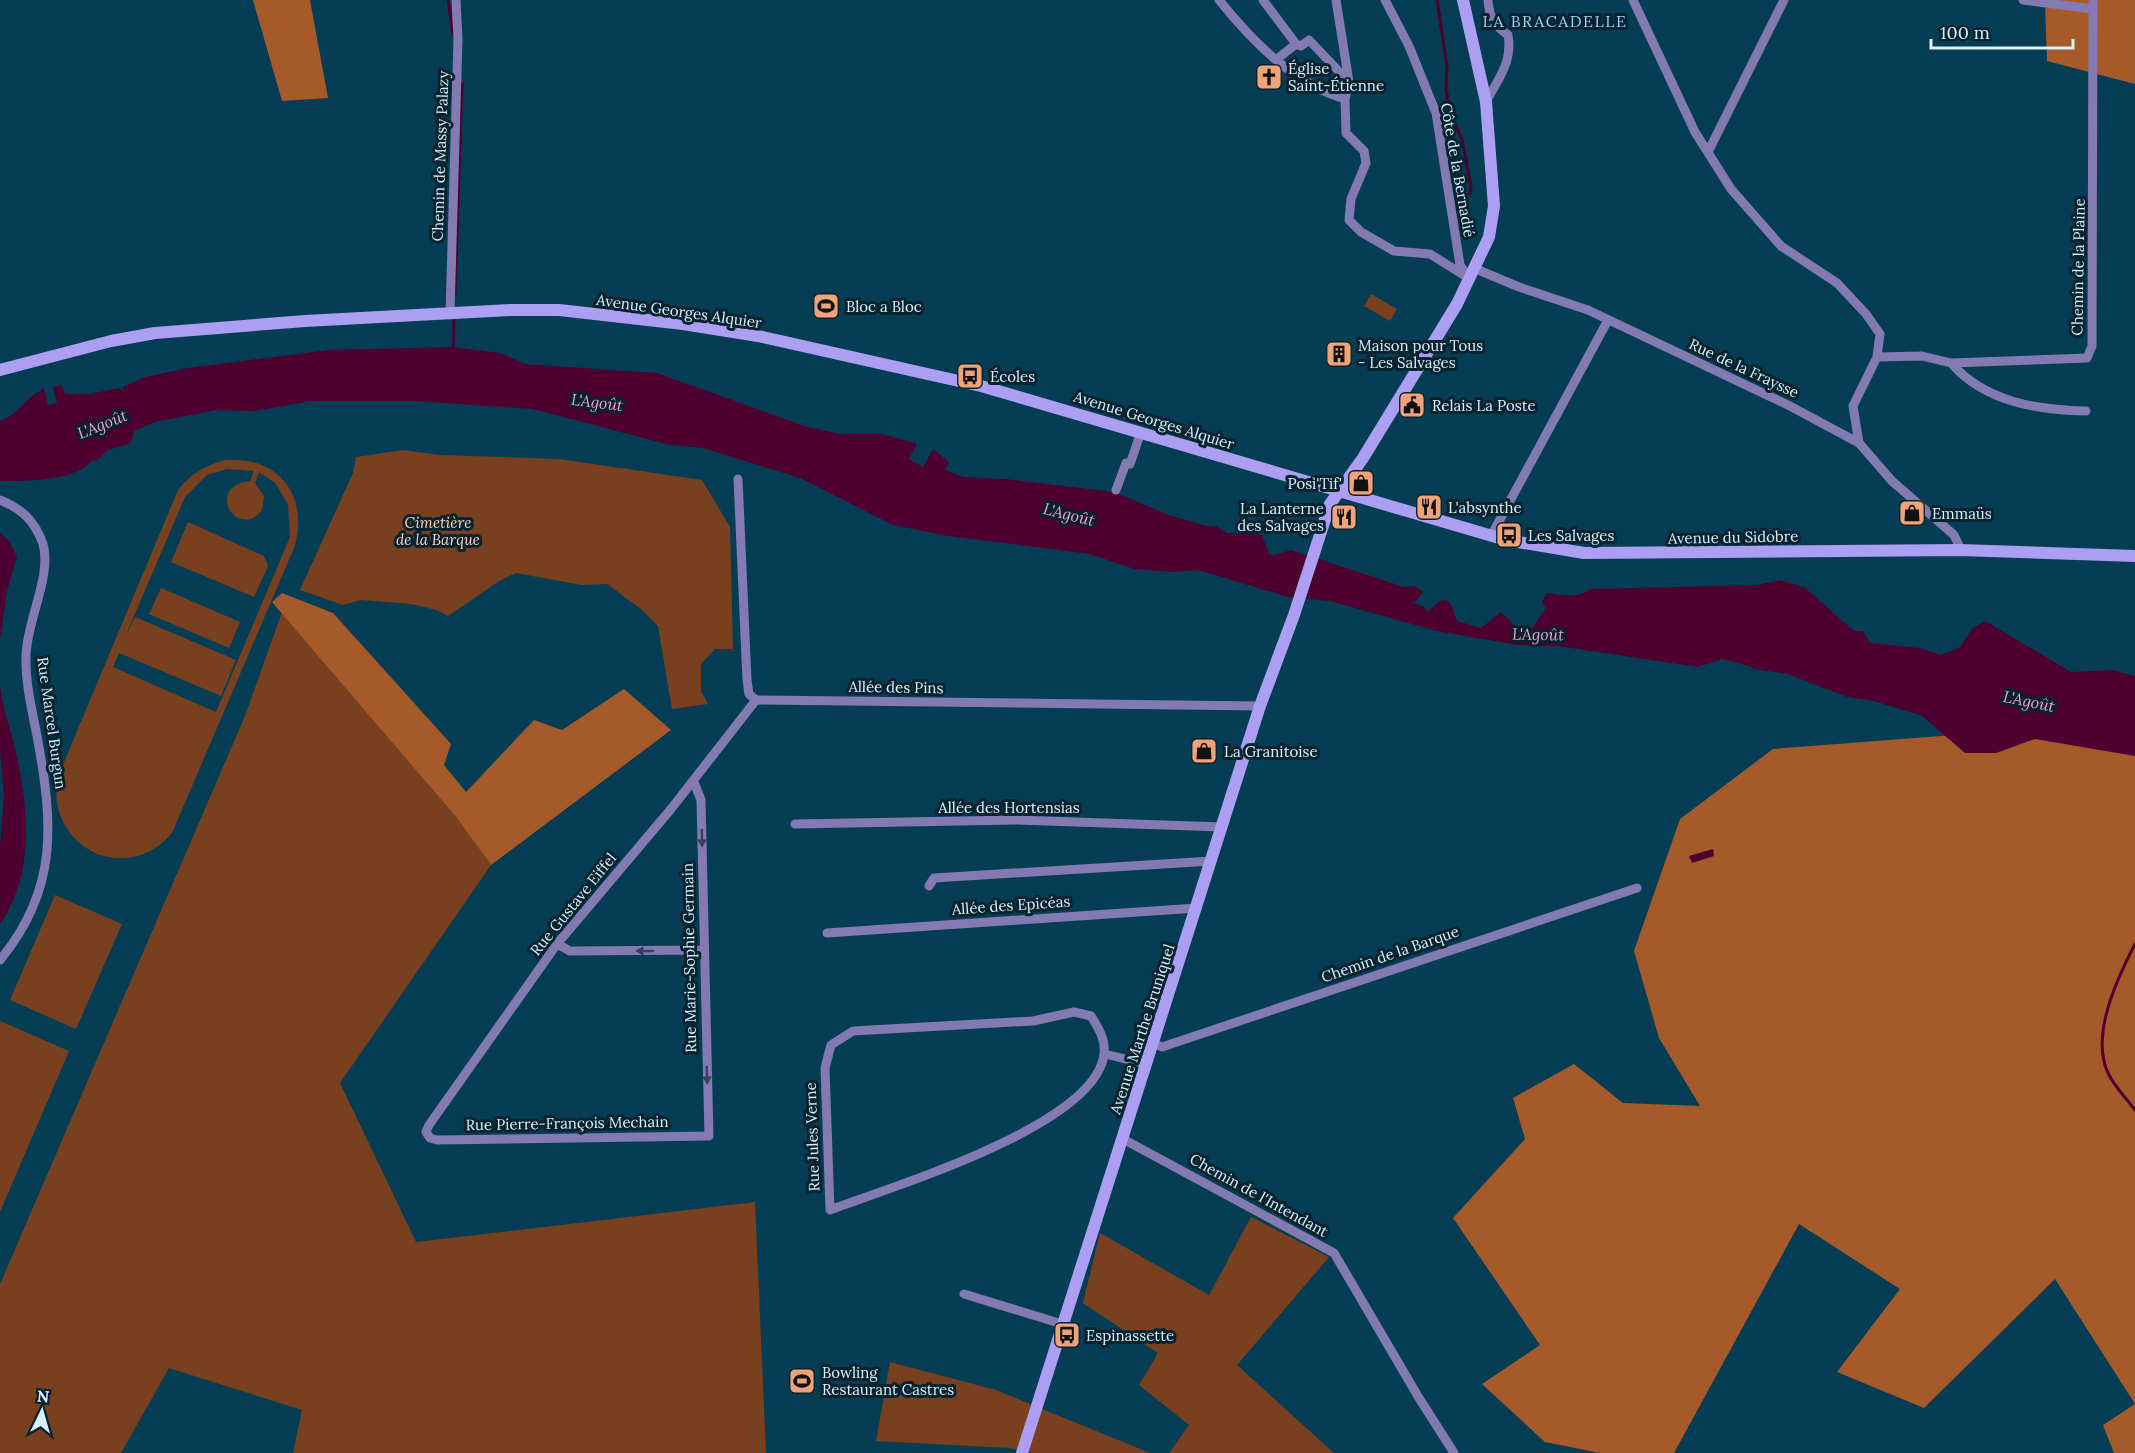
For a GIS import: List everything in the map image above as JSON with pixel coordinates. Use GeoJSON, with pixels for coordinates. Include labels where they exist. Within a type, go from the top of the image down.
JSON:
{"type":"FeatureCollection","features":[{"type":"Feature","properties":{"kind":"main road","name":"Avenue Marthe Bruniquel"},"geometry":{"type":"LineString","coordinates":[[1022,1453],[1260,706],[1294,615],[1330,504],[1363,458],[1473,274],[1489,237],[1494,206],[1486,102],[1463,0]]}},
{"type":"Feature","properties":{"kind":"main road","name":"Avenue Georges Alquier"},"geometry":{"type":"LineString","coordinates":[[0,370],[111,341],[155,333],[450,313],[559,310],[758,336],[981,386],[1339,492]]}},
{"type":"Feature","properties":{"kind":"main road","name":"Avenue du Sidobre"},"geometry":{"type":"LineString","coordinates":[[1339,492],[1491,536],[1584,553],[1961,550],[2135,556]]}},
{"type":"Feature","properties":{"kind":"street","name":"Chemin de Massy Palazy"},"geometry":{"type":"LineString","coordinates":[[450,313],[458,73],[456,0]]}},
{"type":"Feature","properties":{"kind":"street"},"geometry":{"type":"LineString","coordinates":[[1219,0],[1276,59],[1320,92],[1345,99],[1349,82],[1336,0]]}},
{"type":"Feature","properties":{"kind":"street"},"geometry":{"type":"LineString","coordinates":[[1263,0],[1296,44],[1301,46],[1309,40],[1349,82]]}},
{"type":"Feature","properties":{"kind":"street","name":"Côte de la Bernadié"},"geometry":{"type":"LineString","coordinates":[[1385,0],[1409,46],[1436,113],[1460,265],[1473,274]]}},
{"type":"Feature","properties":{"kind":"street"},"geometry":{"type":"LineString","coordinates":[[1486,102],[1506,69],[1510,47],[1508,35],[1497,27],[1489,15],[1488,0]]}},
{"type":"Feature","properties":{"kind":"street"},"geometry":{"type":"LineString","coordinates":[[1633,0],[1690,121],[1731,189],[1780,246],[1837,284],[1866,314],[1880,334],[1877,357],[1853,406],[1859,443]]}},
{"type":"Feature","properties":{"kind":"street"},"geometry":{"type":"LineString","coordinates":[[1708,152],[1784,0]]}},
{"type":"Feature","properties":{"kind":"street"},"geometry":{"type":"LineString","coordinates":[[2023,0],[2093,4]]}},
{"type":"Feature","properties":{"kind":"street","name":"Chemin de la Plaine"},"geometry":{"type":"LineString","coordinates":[[1877,357],[1922,356],[1951,363],[2087,358],[2092,346],[2093,4]]}},
{"type":"Feature","properties":{"kind":"street"},"geometry":{"type":"LineString","coordinates":[[1276,59],[1296,44]]}},
{"type":"Feature","properties":{"kind":"street","name":"Rue de la Fraysse"},"geometry":{"type":"LineString","coordinates":[[1345,99],[1346,133],[1364,151],[1366,163],[1351,199],[1349,220],[1361,232],[1394,251],[1430,254],[1458,271],[1519,287],[1588,310],[1734,378],[1859,443],[1892,482],[1954,535],[1961,550]]}},
{"type":"Feature","properties":{"kind":"street"},"geometry":{"type":"LineString","coordinates":[[1491,536],[1608,320]]}},
{"type":"Feature","properties":{"kind":"street"},"geometry":{"type":"LineString","coordinates":[[1951,363],[1962,376],[1992,394],[2029,406],[2086,411]]}},
{"type":"Feature","properties":{"kind":"street"},"geometry":{"type":"LineString","coordinates":[[1116,490],[1126,463],[1130,464],[1141,432]]}},
{"type":"Feature","properties":{"kind":"street"},"geometry":{"type":"LineString","coordinates":[[738,479],[747,680],[749,694],[756,700]]}},
{"type":"Feature","properties":{"kind":"street","name":"Rue Marcel Burgun"},"geometry":{"type":"LineString","coordinates":[[0,500],[27,515],[37,530],[43,546],[45,562],[31,617],[26,656],[30,696],[46,787],[49,835],[47,863],[40,892],[29,919],[0,960]]}},
{"type":"Feature","properties":{"kind":"street","name":"Allée des Pins"},"geometry":{"type":"LineString","coordinates":[[756,700],[1260,706]]}},
{"type":"Feature","properties":{"kind":"street","name":"Rue Gustave Eiffel"},"geometry":{"type":"LineString","coordinates":[[427,1135],[429,1125],[557,944],[694,782],[756,700]]}},
{"type":"Feature","properties":{"kind":"street","name":"Rue Marie-Sophie Germain"},"geometry":{"type":"LineString","coordinates":[[694,782],[701,800],[709,1136]]}},
{"type":"Feature","properties":{"kind":"street","name":"Allée des Hortensias"},"geometry":{"type":"LineString","coordinates":[[795,824],[1016,820],[1223,827]]}},
{"type":"Feature","properties":{"kind":"street"},"geometry":{"type":"LineString","coordinates":[[929,886],[934,878],[1212,861]]}},
{"type":"Feature","properties":{"kind":"street","name":"Chemin de la Barque"},"geometry":{"type":"LineString","coordinates":[[1153,1043],[1162,1047],[1637,888]]}},
{"type":"Feature","properties":{"kind":"street","name":"Allée des Epicéas"},"geometry":{"type":"LineString","coordinates":[[827,933],[1197,908]]}},
{"type":"Feature","properties":{"kind":"street"},"geometry":{"type":"LineString","coordinates":[[557,944],[570,951],[703,950]]}},
{"type":"Feature","properties":{"kind":"street","name":"Rue Jules Verne"},"geometry":{"type":"LineString","coordinates":[[1074,1012],[1091,1016],[1101,1031],[1104,1053],[1097,1073],[1071,1103],[1044,1123],[968,1158],[830,1210],[825,1068],[831,1045],[853,1031],[1033,1022],[1074,1012]]}},
{"type":"Feature","properties":{"kind":"street"},"geometry":{"type":"LineString","coordinates":[[1104,1053],[1146,1064]]}},
{"type":"Feature","properties":{"kind":"street","name":"Rue Pierre-François Mechain"},"geometry":{"type":"LineString","coordinates":[[427,1135],[437,1140],[709,1136]]}},
{"type":"Feature","properties":{"kind":"street","name":"Chemin de l'Intendant"},"geometry":{"type":"LineString","coordinates":[[1123,1139],[1334,1253],[1454,1453]]}},
{"type":"Feature","properties":{"kind":"street"},"geometry":{"type":"LineString","coordinates":[[964,1294],[1062,1324]]}},
{"type":"Feature","properties":{"kind":"green space"},"geometry":{"type":"Polygon","coordinates":[[[1371,294],[1397,309],[1390,321],[1364,306],[1371,294]]]}},
{"type":"Feature","properties":{"kind":"green space","name":"Cimetière de la Barque"},"geometry":{"type":"Polygon","coordinates":[[[403,450],[440,455],[559,459],[702,480],[730,527],[733,649],[715,649],[701,664],[701,691],[708,704],[672,709],[658,626],[641,609],[607,584],[582,585],[516,573],[499,581],[448,616],[437,610],[411,604],[361,600],[343,605],[300,590],[353,473],[356,457],[403,450]]]}},
{"type":"Feature","properties":{"kind":"green space"},"geometry":{"type":"Polygon","coordinates":[[[244,461],[261,465],[275,472],[286,483],[298,512],[298,529],[294,548],[172,833],[153,849],[133,857],[113,858],[94,852],[77,841],[64,824],[57,803],[57,779],[178,490],[193,475],[218,462],[244,461]],[[227,469],[207,475],[185,497],[125,637],[135,617],[236,660],[221,696],[119,653],[113,667],[216,712],[290,537],[288,504],[275,483],[259,472],[255,483],[264,496],[262,510],[253,518],[243,519],[235,516],[229,509],[227,501],[229,492],[236,485],[250,481],[254,471],[227,469]]]}},
{"type":"Feature","properties":{"kind":"green space"},"geometry":{"type":"Polygon","coordinates":[[[188,522],[264,556],[268,566],[254,597],[171,562],[188,522]]]}},
{"type":"Feature","properties":{"kind":"green space"},"geometry":{"type":"Polygon","coordinates":[[[161,588],[240,622],[229,648],[149,614],[161,588]]]}},
{"type":"Feature","properties":{"kind":"green space"},"geometry":{"type":"Polygon","coordinates":[[[282,612],[456,817],[491,865],[340,1083],[416,1242],[755,1202],[766,1453],[293,1453],[302,1410],[169,1368],[121,1453],[0,1453],[0,1284],[245,716],[282,612]]]}},
{"type":"Feature","properties":{"kind":"green space"},"geometry":{"type":"Polygon","coordinates":[[[55,895],[122,924],[76,1029],[10,1000],[55,895]]]}},
{"type":"Feature","properties":{"kind":"green space"},"geometry":{"type":"Polygon","coordinates":[[[0,1021],[69,1051],[0,1212],[0,1021]]]}},
{"type":"Feature","properties":{"kind":"green space"},"geometry":{"type":"Polygon","coordinates":[[[1251,1217],[1329,1257],[1237,1365],[1334,1453],[1169,1453],[1189,1425],[1139,1385],[1158,1353],[1083,1303],[1100,1233],[1209,1295],[1251,1217]]]}},
{"type":"Feature","properties":{"kind":"green space"},"geometry":{"type":"Polygon","coordinates":[[[890,1362],[996,1390],[1150,1453],[1033,1453],[1009,1448],[876,1441],[890,1362]]]}},
{"type":"Feature","properties":{"kind":"shaded area"},"geometry":{"type":"Polygon","coordinates":[[[253,0],[310,0],[328,98],[282,101],[253,0]]]}},
{"type":"Feature","properties":{"kind":"shaded area"},"geometry":{"type":"Polygon","coordinates":[[[2045,0],[2135,0],[2135,84],[2047,61],[2045,0]]]}},
{"type":"Feature","properties":{"kind":"shaded area"},"geometry":{"type":"Polygon","coordinates":[[[282,593],[333,613],[451,744],[444,765],[466,792],[534,720],[562,730],[624,689],[671,730],[491,865],[456,817],[272,602],[282,593]]]}},
{"type":"Feature","properties":{"kind":"shaded area"},"geometry":{"type":"Polygon","coordinates":[[[2006,731],[2135,755],[2135,1404],[2055,1279],[1924,1408],[1837,1372],[1900,1289],[1799,1224],[1674,1453],[1600,1453],[1545,1442],[1482,1384],[1540,1345],[1453,1218],[1525,1139],[1513,1098],[1574,1064],[1623,1103],[1700,1106],[1659,1038],[1634,951],[1680,819],[1773,749],[2006,731]]]}},
{"type":"Feature","properties":{"kind":"shaded area"},"geometry":{"type":"Polygon","coordinates":[[[2135,1404],[2135,1453],[2114,1453],[2103,1425],[2135,1404]]]}},
{"type":"Feature","properties":{"kind":"water","name":"L'Agoût"},"geometry":{"type":"Polygon","coordinates":[[[453,347],[500,353],[525,364],[657,373],[804,426],[839,434],[882,434],[917,444],[909,459],[923,467],[933,449],[949,462],[945,470],[963,477],[1005,479],[1114,492],[1169,515],[1206,526],[1216,526],[1227,533],[1262,535],[1269,554],[1275,555],[1291,550],[1404,587],[1415,586],[1423,592],[1414,603],[1424,607],[1427,612],[1440,601],[1446,600],[1451,604],[1457,621],[1481,628],[1501,612],[1516,627],[1524,631],[1532,628],[1546,608],[1542,602],[1547,593],[1569,595],[1580,594],[1590,589],[1757,585],[1780,580],[1804,587],[1854,631],[1863,631],[1870,643],[1920,648],[1941,655],[1960,647],[1973,628],[1985,621],[2071,672],[2112,670],[2135,676],[2135,756],[2035,739],[1996,753],[1965,753],[1922,716],[1874,701],[1847,697],[1788,674],[1760,670],[1722,659],[1698,667],[1558,646],[1518,645],[1437,631],[1330,601],[1288,597],[1198,570],[1174,572],[1134,569],[1090,554],[948,536],[893,525],[800,478],[703,448],[670,445],[533,409],[416,401],[311,401],[255,411],[216,410],[155,422],[134,431],[131,443],[108,450],[96,461],[93,460],[74,473],[49,479],[0,481],[0,421],[13,414],[32,396],[44,389],[48,405],[57,403],[53,387],[62,385],[65,394],[90,394],[119,388],[123,391],[123,387],[145,377],[188,368],[329,350],[453,347]]]}},
{"type":"Feature","properties":{"kind":"water"},"geometry":{"type":"Polygon","coordinates":[[[0,533],[9,541],[17,557],[7,591],[0,639],[0,533]]]}},
{"type":"Feature","properties":{"kind":"water"},"geometry":{"type":"Polygon","coordinates":[[[0,685],[20,770],[26,838],[19,883],[12,904],[0,924],[0,846],[4,796],[0,750],[0,685]]]}},
{"type":"Feature","properties":{"kind":"water"},"geometry":{"type":"Polygon","coordinates":[[[1713,849],[1714,856],[1692,863],[1689,856],[1713,849]]]}},
{"type":"Feature","properties":{"kind":"waterway"},"geometry":{"type":"LineString","coordinates":[[448,0],[453,34]]}},
{"type":"Feature","properties":{"kind":"waterway"},"geometry":{"type":"LineString","coordinates":[[1437,0],[1447,66],[1446,88],[1450,115],[1462,139],[1471,186],[1470,194]]}},
{"type":"Feature","properties":{"kind":"waterway"},"geometry":{"type":"LineString","coordinates":[[455,294],[462,83]]}},
{"type":"Feature","properties":{"kind":"waterway"},"geometry":{"type":"LineString","coordinates":[[453,350],[454,321]]}},
{"type":"Feature","properties":{"kind":"waterway"},"geometry":{"type":"LineString","coordinates":[[2135,944],[2114,989],[2104,1024],[2102,1041],[2103,1058],[2108,1073],[2135,1110]]}},
{"type":"Feature","properties":{"kind":"place","name":"Église Saint-Étienne"},"geometry":{"type":"Point","coordinates":[1269,77]}},
{"type":"Feature","properties":{"kind":"place","name":"Bloc a Bloc"},"geometry":{"type":"Point","coordinates":[826,306]}},
{"type":"Feature","properties":{"kind":"place","name":"Maison pour Tous - Les Salvages"},"geometry":{"type":"Point","coordinates":[1339,354]}},
{"type":"Feature","properties":{"kind":"place","name":"Écoles"},"geometry":{"type":"Point","coordinates":[970,376]}},
{"type":"Feature","properties":{"kind":"place","name":"Relais La Poste"},"geometry":{"type":"Point","coordinates":[1412,405]}},
{"type":"Feature","properties":{"kind":"place","name":"Posi'Tif'"},"geometry":{"type":"Point","coordinates":[1361,483]}},
{"type":"Feature","properties":{"kind":"place","name":"L'absynthe"},"geometry":{"type":"Point","coordinates":[1429,507]}},
{"type":"Feature","properties":{"kind":"place","name":"Emmaüs"},"geometry":{"type":"Point","coordinates":[1912,513]}},
{"type":"Feature","properties":{"kind":"place","name":"La Lanterne des Salvages"},"geometry":{"type":"Point","coordinates":[1344,517]}},
{"type":"Feature","properties":{"kind":"place","name":"Les Salvages"},"geometry":{"type":"Point","coordinates":[1509,535]}},
{"type":"Feature","properties":{"kind":"place","name":"La Granitoise"},"geometry":{"type":"Point","coordinates":[1204,751]}},
{"type":"Feature","properties":{"kind":"place","name":"Espinassette"},"geometry":{"type":"Point","coordinates":[1067,1335]}},
{"type":"Feature","properties":{"kind":"place","name":"Bowling Restaurant Castres"},"geometry":{"type":"Point","coordinates":[802,1381]}},
{"type":"Feature","properties":{"kind":"district","name":"LA BRACADELLE"},"geometry":{"type":"Point","coordinates":[1555,21]}}]}
